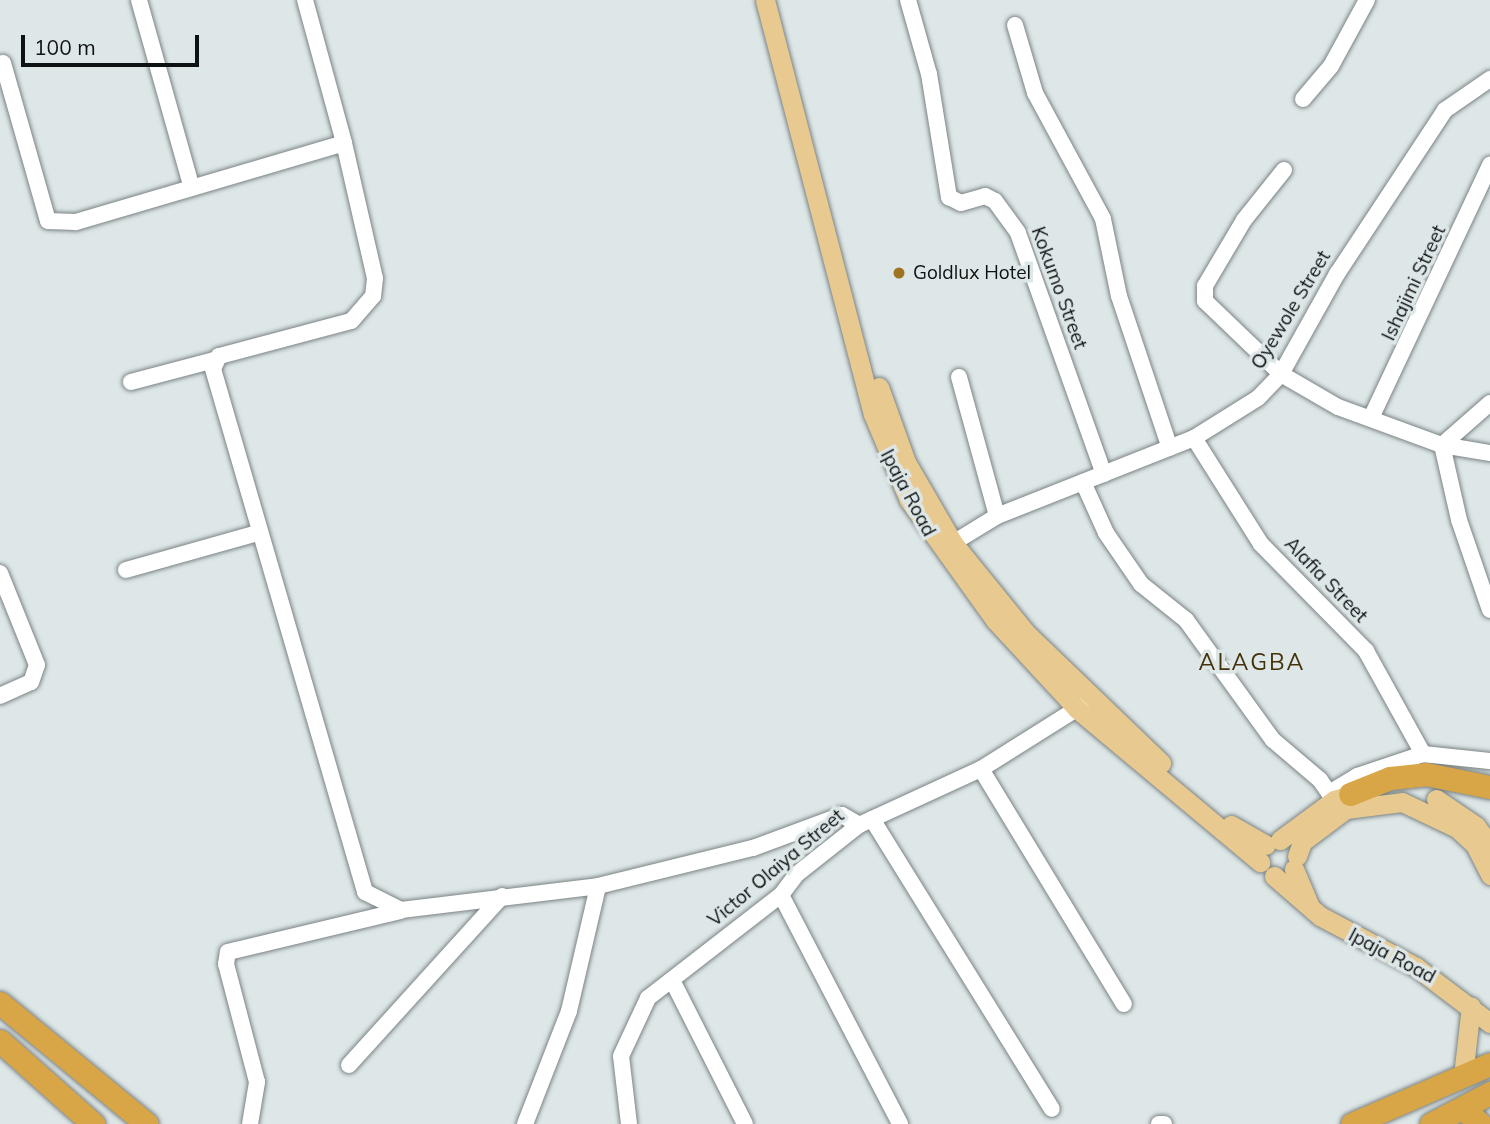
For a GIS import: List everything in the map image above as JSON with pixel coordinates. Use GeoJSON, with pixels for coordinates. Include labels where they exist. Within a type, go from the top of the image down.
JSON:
{"type":"FeatureCollection","features":[{"type":"Feature","properties":{"kind":"highway"},"geometry":{"type":"LineString","coordinates":[[1337,796],[1390,778],[1426,774],[1490,787]]}},
{"type":"Feature","properties":{"kind":"highway"},"geometry":{"type":"LineString","coordinates":[[0,1003],[147,1124]]}},
{"type":"Feature","properties":{"kind":"highway"},"geometry":{"type":"LineString","coordinates":[[1,1042],[82,1120]]}},
{"type":"Feature","properties":{"kind":"highway"},"geometry":{"type":"LineString","coordinates":[[1352,1124],[1490,1064]]}},
{"type":"Feature","properties":{"kind":"highway"},"geometry":{"type":"LineString","coordinates":[[1431,1124],[1472,1116],[1490,1093]]}},
{"type":"Feature","properties":{"kind":"main road","name":"Ipaja Road"},"geometry":{"type":"LineString","coordinates":[[765,0],[890,467],[942,553],[1085,704],[1218,816],[1270,856],[1311,909],[1471,1006],[1490,1023]]}},
{"type":"Feature","properties":{"kind":"main road","name":"Ipaja Road"},"geometry":{"type":"LineString","coordinates":[[776,0],[886,411],[923,498],[953,543],[1085,704]]}},
{"type":"Feature","properties":{"kind":"main road"},"geometry":{"type":"LineString","coordinates":[[1270,856],[1337,796],[1422,793],[1476,825],[1490,846]]}},
{"type":"Feature","properties":{"kind":"main road"},"geometry":{"type":"LineString","coordinates":[[1311,909],[1295,862],[1302,842],[1346,809],[1402,802],[1457,828],[1475,845],[1490,875]]}},
{"type":"Feature","properties":{"kind":"main road"},"geometry":{"type":"LineString","coordinates":[[1270,856],[1295,862]]}},
{"type":"Feature","properties":{"kind":"main road"},"geometry":{"type":"LineString","coordinates":[[1270,856],[1295,862]]}},
{"type":"Feature","properties":{"kind":"main road"},"geometry":{"type":"LineString","coordinates":[[1463,1076],[1471,1006]]}},
{"type":"Feature","properties":{"kind":"street"},"geometry":{"type":"LineString","coordinates":[[139,0],[191,188]]}},
{"type":"Feature","properties":{"kind":"street"},"geometry":{"type":"LineString","coordinates":[[131,382],[351,321],[365,310],[375,278],[344,143],[305,0]]}},
{"type":"Feature","properties":{"kind":"street","name":"Kokumo Street"},"geometry":{"type":"LineString","coordinates":[[908,0],[929,74],[949,197],[961,203],[985,196],[995,201],[1018,233],[1104,474]]}},
{"type":"Feature","properties":{"kind":"street"},"geometry":{"type":"LineString","coordinates":[[1303,99],[1331,66],[1367,0]]}},
{"type":"Feature","properties":{"kind":"street"},"geometry":{"type":"LineString","coordinates":[[1016,25],[1035,93],[1103,219],[1119,296],[1170,448]]}},
{"type":"Feature","properties":{"kind":"street"},"geometry":{"type":"LineString","coordinates":[[3,63],[48,221],[76,222],[344,143]]}},
{"type":"Feature","properties":{"kind":"street","name":"Oyewole Street"},"geometry":{"type":"LineString","coordinates":[[953,543],[997,516],[1194,438],[1244,410],[1281,374],[1337,274],[1445,110],[1490,79]]}},
{"type":"Feature","properties":{"kind":"street","name":"Ishajimi Street"},"geometry":{"type":"LineString","coordinates":[[1371,418],[1490,165]]}},
{"type":"Feature","properties":{"kind":"street"},"geometry":{"type":"LineString","coordinates":[[1284,170],[1244,220],[1203,294],[1281,374],[1338,407],[1442,445],[1490,453]]}},
{"type":"Feature","properties":{"kind":"street"},"geometry":{"type":"LineString","coordinates":[[214,360],[258,533],[365,892],[401,910]]}},
{"type":"Feature","properties":{"kind":"street"},"geometry":{"type":"LineString","coordinates":[[959,377],[997,516]]}},
{"type":"Feature","properties":{"kind":"street"},"geometry":{"type":"LineString","coordinates":[[1442,445],[1490,403]]}},
{"type":"Feature","properties":{"kind":"street","name":"Alafia Street"},"geometry":{"type":"LineString","coordinates":[[1194,438],[1261,544],[1366,651],[1423,754]]}},
{"type":"Feature","properties":{"kind":"street"},"geometry":{"type":"LineString","coordinates":[[1442,445],[1459,520],[1490,610]]}},
{"type":"Feature","properties":{"kind":"street"},"geometry":{"type":"LineString","coordinates":[[1083,482],[1106,533],[1141,584],[1186,620],[1273,740],[1337,796],[1357,776],[1423,754],[1487,758]]}},
{"type":"Feature","properties":{"kind":"street"},"geometry":{"type":"LineString","coordinates":[[126,570],[258,533]]}},
{"type":"Feature","properties":{"kind":"street"},"geometry":{"type":"LineString","coordinates":[[0,573],[37,665],[32,682],[0,696]]}},
{"type":"Feature","properties":{"kind":"street","name":"Victor Olaiya Street"},"geometry":{"type":"LineString","coordinates":[[629,1124],[621,1056],[638,1011],[672,980],[781,895],[797,874],[866,822],[981,769],[1085,704]]}},
{"type":"Feature","properties":{"kind":"street"},"geometry":{"type":"LineString","coordinates":[[981,769],[1124,1004]]}},
{"type":"Feature","properties":{"kind":"street"},"geometry":{"type":"LineString","coordinates":[[250,1124],[257,1082],[228,952],[401,910],[598,886],[753,848],[842,816],[866,822],[1052,1109]]}},
{"type":"Feature","properties":{"kind":"street"},"geometry":{"type":"LineString","coordinates":[[524,1124],[569,1011],[598,886]]}},
{"type":"Feature","properties":{"kind":"street"},"geometry":{"type":"LineString","coordinates":[[781,895],[900,1124]]}},
{"type":"Feature","properties":{"kind":"street"},"geometry":{"type":"LineString","coordinates":[[349,1065],[502,896]]}},
{"type":"Feature","properties":{"kind":"street"},"geometry":{"type":"LineString","coordinates":[[672,980],[745,1124]]}},
{"type":"Feature","properties":{"kind":"place","name":"Goldlux Hotel"},"geometry":{"type":"Point","coordinates":[899,273]}},
{"type":"Feature","properties":{"kind":"district","name":"ALAGBA"},"geometry":{"type":"Point","coordinates":[1252,662]}}]}
